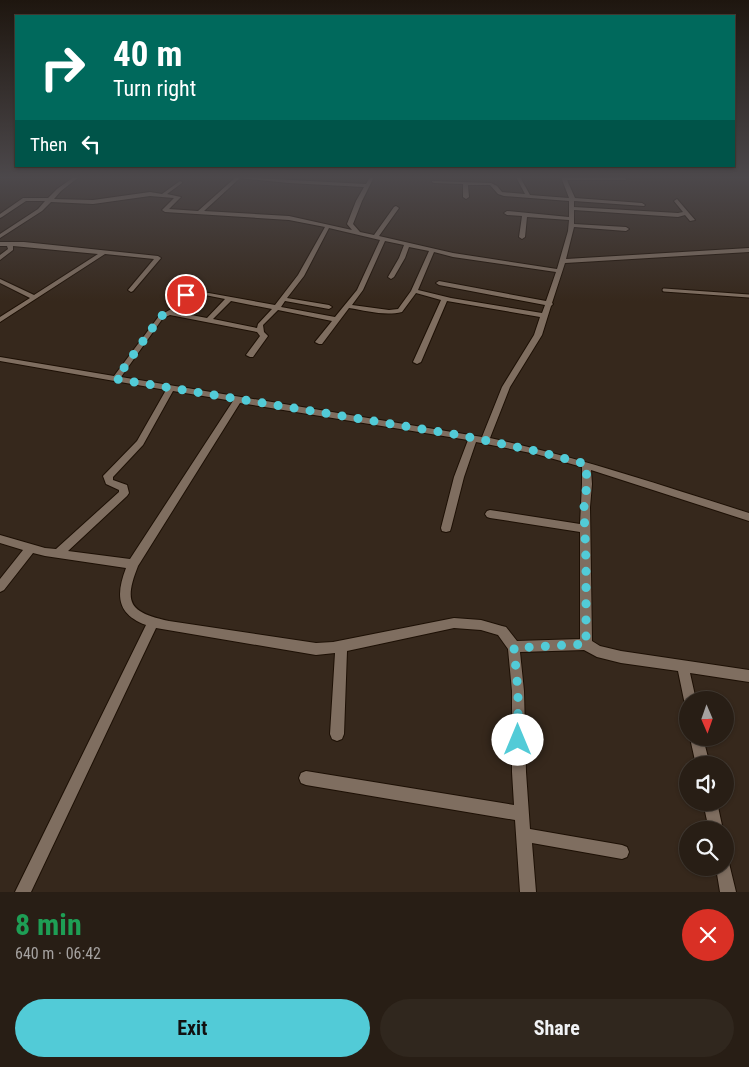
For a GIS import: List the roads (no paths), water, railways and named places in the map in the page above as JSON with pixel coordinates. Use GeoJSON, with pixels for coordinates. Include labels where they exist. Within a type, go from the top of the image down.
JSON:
{"type":"FeatureCollection","features":[{"type":"Feature","properties":{"kind":"street"},"geometry":{"type":"LineString","coordinates":[[0,236],[26,219]]}},
{"type":"Feature","properties":{"kind":"street"},"geometry":{"type":"LineString","coordinates":[[292,219],[432,250],[560,271]]}},
{"type":"Feature","properties":{"kind":"street"},"geometry":{"type":"LineString","coordinates":[[352,219],[350,224],[358,234]]}},
{"type":"Feature","properties":{"kind":"street"},"geometry":{"type":"LineString","coordinates":[[319,342],[360,290],[379,238],[390,219]]}},
{"type":"Feature","properties":{"kind":"street"},"geometry":{"type":"LineString","coordinates":[[522,237],[525,219]]}},
{"type":"Feature","properties":{"kind":"street"},"geometry":{"type":"LineString","coordinates":[[549,219],[626,229]]}},
{"type":"Feature","properties":{"kind":"street"},"geometry":{"type":"LineString","coordinates":[[485,440],[506,387],[538,335],[563,261],[571,219]]}},
{"type":"Feature","properties":{"kind":"street"},"geometry":{"type":"LineString","coordinates":[[250,355],[264,336],[260,330],[260,325],[284,299],[305,270],[328,226]]}},
{"type":"Feature","properties":{"kind":"street"},"geometry":{"type":"LineString","coordinates":[[0,244],[24,244],[158,258],[131,290]]}},
{"type":"Feature","properties":{"kind":"street"},"geometry":{"type":"LineString","coordinates":[[391,277],[402,258],[407,244]]}},
{"type":"Feature","properties":{"kind":"street"},"geometry":{"type":"LineString","coordinates":[[0,258],[11,249],[10,245]]}},
{"type":"Feature","properties":{"kind":"street"},"geometry":{"type":"LineString","coordinates":[[348,306],[400,311],[414,291],[432,250]]}},
{"type":"Feature","properties":{"kind":"street"},"geometry":{"type":"LineString","coordinates":[[563,261],[749,250]]}},
{"type":"Feature","properties":{"kind":"street"},"geometry":{"type":"LineString","coordinates":[[0,320],[103,253]]}},
{"type":"Feature","properties":{"kind":"street"},"geometry":{"type":"LineString","coordinates":[[0,281],[34,297]]}},
{"type":"Feature","properties":{"kind":"street"},"geometry":{"type":"LineString","coordinates":[[439,283],[550,304]]}},
{"type":"Feature","properties":{"kind":"street"},"geometry":{"type":"LineString","coordinates":[[116,379],[161,316],[176,308],[188,293],[194,291],[337,320]]}},
{"type":"Feature","properties":{"kind":"street"},"geometry":{"type":"LineString","coordinates":[[414,291],[545,316]]}},
{"type":"Feature","properties":{"kind":"street"},"geometry":{"type":"LineString","coordinates":[[209,320],[230,298]]}},
{"type":"Feature","properties":{"kind":"street"},"geometry":{"type":"LineString","coordinates":[[417,362],[445,298]]}},
{"type":"Feature","properties":{"kind":"street"},"geometry":{"type":"LineString","coordinates":[[284,299],[329,307]]}},
{"type":"Feature","properties":{"kind":"street"},"geometry":{"type":"LineString","coordinates":[[168,312],[260,330]]}},
{"type":"Feature","properties":{"kind":"street"},"geometry":{"type":"LineString","coordinates":[[0,359],[485,440],[586,464],[749,517]]}},
{"type":"Feature","properties":{"kind":"street"},"geometry":{"type":"LineString","coordinates":[[58,554],[124,493],[124,488],[109,482],[108,476],[140,444],[171,388]]}},
{"type":"Feature","properties":{"kind":"street"},"geometry":{"type":"LineString","coordinates":[[238,400],[133,564],[125,583],[124,600],[134,614],[153,624],[316,648],[341,646],[454,623],[481,625],[502,631],[514,648],[518,691],[519,772],[528,892]]}},
{"type":"Feature","properties":{"kind":"street"},"geometry":{"type":"LineString","coordinates":[[446,528],[459,477],[473,438]]}},
{"type":"Feature","properties":{"kind":"street"},"geometry":{"type":"LineString","coordinates":[[586,464],[587,484],[584,507],[586,644]]}},
{"type":"Feature","properties":{"kind":"street"},"geometry":{"type":"LineString","coordinates":[[490,514],[585,529]]}},
{"type":"Feature","properties":{"kind":"street"},"geometry":{"type":"LineString","coordinates":[[0,539],[30,549],[133,564]]}},
{"type":"Feature","properties":{"kind":"street"},"geometry":{"type":"LineString","coordinates":[[0,587],[30,549]]}},
{"type":"Feature","properties":{"kind":"street"},"geometry":{"type":"LineString","coordinates":[[23,892],[153,624]]}},
{"type":"Feature","properties":{"kind":"street"},"geometry":{"type":"LineString","coordinates":[[514,648],[586,644],[597,651],[683,667],[749,676]]}},
{"type":"Feature","properties":{"kind":"street"},"geometry":{"type":"LineString","coordinates":[[337,734],[341,646]]}},
{"type":"Feature","properties":{"kind":"street"},"geometry":{"type":"LineString","coordinates":[[683,667],[688,691]]}},
{"type":"Feature","properties":{"kind":"street"},"geometry":{"type":"LineString","coordinates":[[306,778],[523,814]]}},
{"type":"Feature","properties":{"kind":"street"},"geometry":{"type":"LineString","coordinates":[[525,836],[622,852]]}},
{"type":"Feature","properties":{"kind":"street"},"geometry":{"type":"LineString","coordinates":[[725,876],[728,892]]}},
{"type":"Feature","properties":{"kind":"lane"},"geometry":{"type":"LineString","coordinates":[[664,290],[749,296]]}}]}
